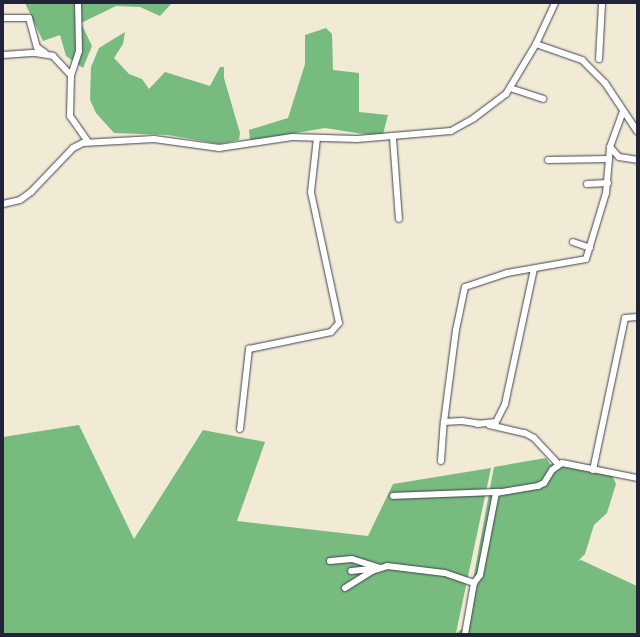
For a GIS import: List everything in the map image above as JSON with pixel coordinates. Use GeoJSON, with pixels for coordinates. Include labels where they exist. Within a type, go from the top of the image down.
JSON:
{"type":"FeatureCollection","features":[{"type":"Feature","properties":{"kind":"street"},"geometry":{"type":"LineString","coordinates":[[78,3],[79,51],[71,75],[70,116],[88,142]]}},
{"type":"Feature","properties":{"kind":"street"},"geometry":{"type":"LineString","coordinates":[[3,204],[20,200],[31,192],[72,148],[88,142],[154,140],[219,148],[292,137],[393,138],[451,131],[492,106],[510,88],[536,44],[555,3]]}},
{"type":"Feature","properties":{"kind":"street"},"geometry":{"type":"LineString","coordinates":[[599,59],[602,3]]}},
{"type":"Feature","properties":{"kind":"street"},"geometry":{"type":"LineString","coordinates":[[3,18],[29,18],[37,47],[46,54]]}},
{"type":"Feature","properties":{"kind":"street"},"geometry":{"type":"LineString","coordinates":[[536,44],[580,58],[605,83],[637,131]]}},
{"type":"Feature","properties":{"kind":"street"},"geometry":{"type":"LineString","coordinates":[[3,55],[46,54],[53,56],[64,65],[71,75]]}},
{"type":"Feature","properties":{"kind":"street"},"geometry":{"type":"LineString","coordinates":[[510,88],[543,99]]}},
{"type":"Feature","properties":{"kind":"street"},"geometry":{"type":"LineString","coordinates":[[441,461],[444,422],[456,330],[465,287],[507,273],[582,261],[590,248],[608,183],[610,147],[624,112]]}},
{"type":"Feature","properties":{"kind":"street"},"geometry":{"type":"LineString","coordinates":[[240,429],[249,348],[331,332],[339,323],[311,192],[317,138]]}},
{"type":"Feature","properties":{"kind":"street"},"geometry":{"type":"LineString","coordinates":[[393,138],[399,218]]}},
{"type":"Feature","properties":{"kind":"street"},"geometry":{"type":"LineString","coordinates":[[610,147],[619,157],[637,160]]}},
{"type":"Feature","properties":{"kind":"street"},"geometry":{"type":"LineString","coordinates":[[548,160],[609,159]]}},
{"type":"Feature","properties":{"kind":"street"},"geometry":{"type":"LineString","coordinates":[[587,184],[608,183]]}},
{"type":"Feature","properties":{"kind":"street"},"geometry":{"type":"LineString","coordinates":[[573,242],[590,248]]}},
{"type":"Feature","properties":{"kind":"street"},"geometry":{"type":"LineString","coordinates":[[477,424],[496,422],[506,404],[534,269]]}},
{"type":"Feature","properties":{"kind":"street"},"geometry":{"type":"LineString","coordinates":[[593,470],[625,318],[637,317]]}},
{"type":"Feature","properties":{"kind":"street"},"geometry":{"type":"LineString","coordinates":[[444,422],[462,421],[525,433],[534,438],[558,464]]}},
{"type":"Feature","properties":{"kind":"street"},"geometry":{"type":"LineString","coordinates":[[394,496],[499,492],[538,486],[544,483],[558,464],[562,463],[637,478]]}},
{"type":"Feature","properties":{"kind":"street"},"geometry":{"type":"LineString","coordinates":[[465,634],[474,583],[480,575],[493,500],[499,492]]}},
{"type":"Feature","properties":{"kind":"street"},"geometry":{"type":"LineString","coordinates":[[330,561],[352,559],[380,568]]}},
{"type":"Feature","properties":{"kind":"street"},"geometry":{"type":"LineString","coordinates":[[351,571],[397,567],[445,573],[474,583]]}},
{"type":"Feature","properties":{"kind":"street"},"geometry":{"type":"LineString","coordinates":[[345,588],[380,568]]}},
{"type":"Feature","properties":{"kind":"green space"},"geometry":{"type":"Polygon","coordinates":[[[25,3],[172,3],[160,16],[140,7],[116,6],[81,23],[92,46],[83,68],[66,56],[60,35],[43,41],[25,3]]]}},
{"type":"Feature","properties":{"kind":"green space"},"geometry":{"type":"Polygon","coordinates":[[[326,28],[332,34],[333,70],[359,73],[359,112],[388,115],[383,134],[370,135],[325,128],[250,141],[249,130],[288,118],[305,64],[305,35],[326,28]]]}},
{"type":"Feature","properties":{"kind":"green space"},"geometry":{"type":"Polygon","coordinates":[[[125,32],[123,44],[114,58],[129,74],[142,79],[149,89],[165,72],[210,86],[220,67],[224,67],[224,78],[240,133],[239,140],[219,144],[168,135],[114,133],[96,113],[90,100],[91,67],[99,48],[125,32]]]}},
{"type":"Feature","properties":{"kind":"green space"},"geometry":{"type":"Polygon","coordinates":[[[79,425],[134,539],[203,430],[265,442],[237,521],[368,536],[393,484],[491,468],[456,633],[464,628],[494,467],[546,458],[550,464],[612,475],[616,484],[607,513],[594,525],[585,554],[578,561],[581,560],[637,586],[637,634],[3,634],[3,437],[79,425]]]}}]}
